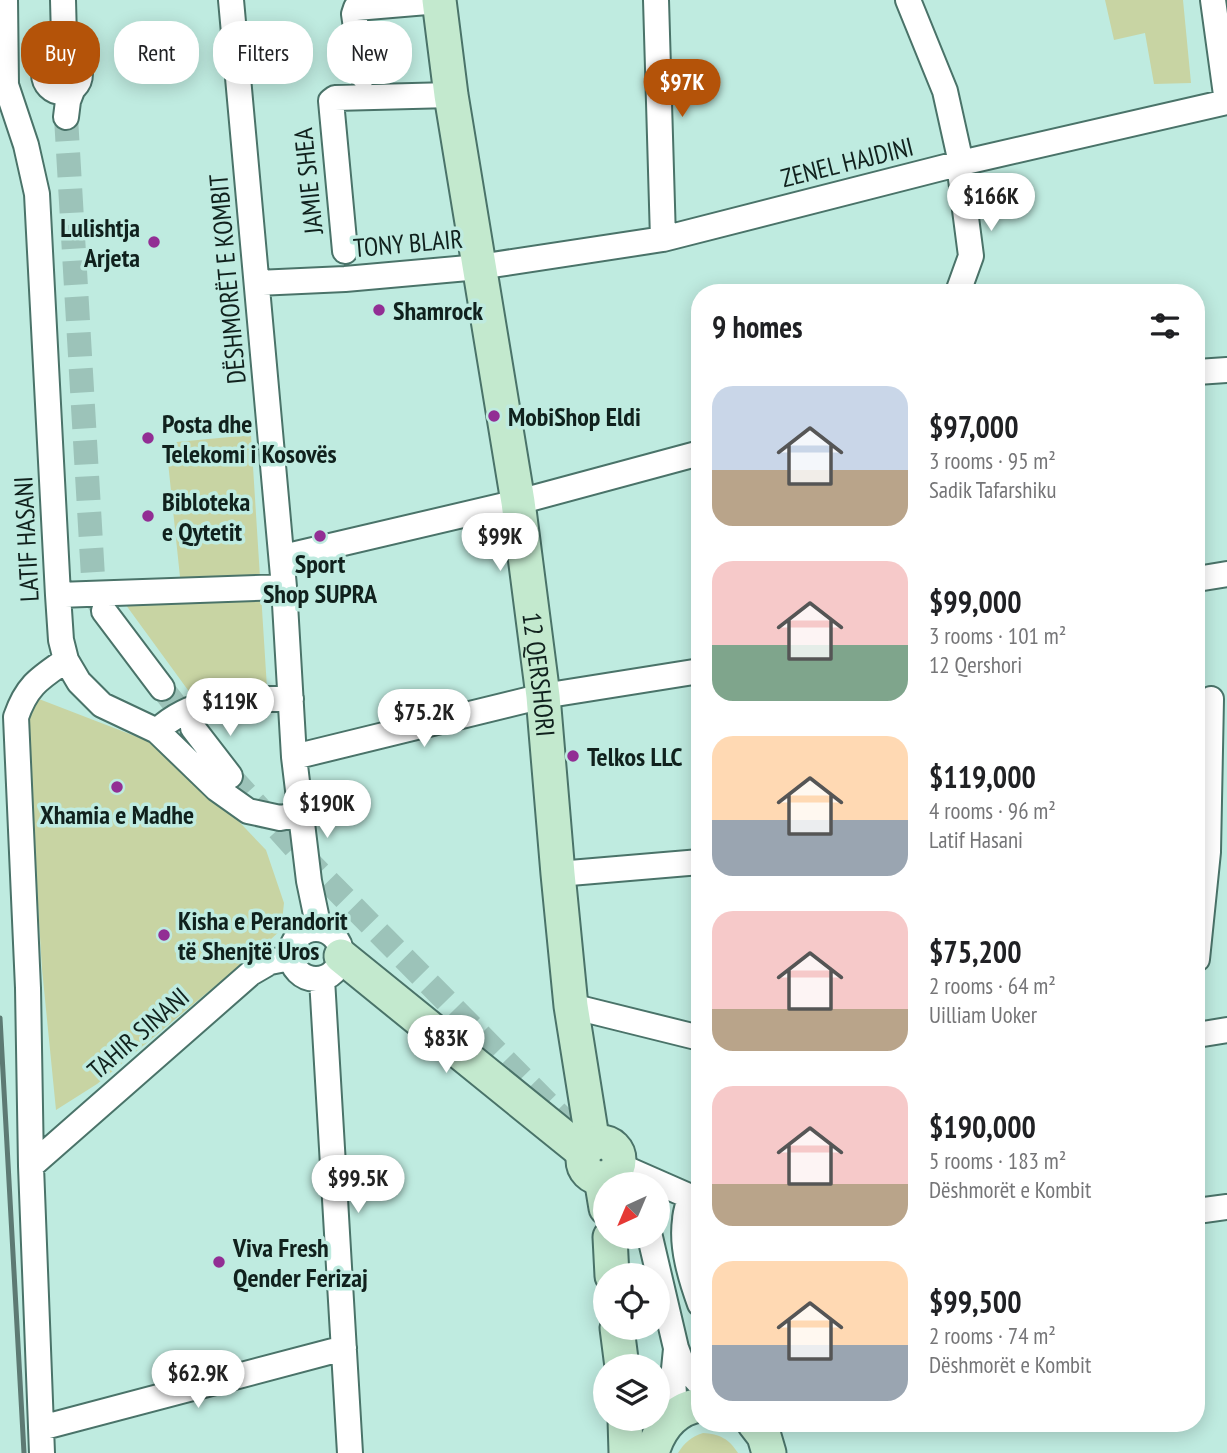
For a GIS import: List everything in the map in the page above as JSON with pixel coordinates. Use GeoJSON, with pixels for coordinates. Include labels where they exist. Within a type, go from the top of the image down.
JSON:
{"type":"FeatureCollection","features":[{"type":"Feature","properties":{"kind":"street","name":"LATIF HASANI"},"geometry":{"type":"LineString","coordinates":[[5,0],[6,85],[26,145],[37,194],[58,595],[61,640],[66,660],[79,682],[102,705],[157,731],[218,789],[248,810],[280,818],[301,814]]}},
{"type":"Feature","properties":{"kind":"street"},"geometry":{"type":"LineString","coordinates":[[61,21],[63,0]]}},
{"type":"Feature","properties":{"kind":"street","name":"DËSHMORËT E KOMBIT"},"geometry":{"type":"LineString","coordinates":[[231,0],[284,587],[294,757],[309,881],[318,929]]}},
{"type":"Feature","properties":{"kind":"street"},"geometry":{"type":"LineString","coordinates":[[355,21],[356,8],[439,0]]}},
{"type":"Feature","properties":{"kind":"street","name":"12 QERSHORI"},"geometry":{"type":"LineString","coordinates":[[439,0],[451,95],[518,502],[542,696],[571,1006],[600,1169]]}},
{"type":"Feature","properties":{"kind":"street"},"geometry":{"type":"LineString","coordinates":[[656,0],[663,239]]}},
{"type":"Feature","properties":{"kind":"street"},"geometry":{"type":"LineString","coordinates":[[908,0],[945,91],[961,163],[971,256],[961,284]]}},
{"type":"Feature","properties":{"kind":"street"},"geometry":{"type":"LineString","coordinates":[[1213,0],[1227,102]]}},
{"type":"Feature","properties":{"kind":"street","name":"JAMIE SHEA"},"geometry":{"type":"LineString","coordinates":[[345,251],[331,101],[335,98],[451,95]]}},
{"type":"Feature","properties":{"kind":"street","name":"ZENEL HAJDINI"},"geometry":{"type":"LineString","coordinates":[[479,267],[663,239],[961,163],[1227,102]]}},
{"type":"Feature","properties":{"kind":"street","name":"TONY BLAIR"},"geometry":{"type":"LineString","coordinates":[[257,283],[345,279],[479,267]]}},
{"type":"Feature","properties":{"kind":"street"},"geometry":{"type":"LineString","coordinates":[[1205,371],[1227,370]]}},
{"type":"Feature","properties":{"kind":"street"},"geometry":{"type":"LineString","coordinates":[[292,555],[518,502],[691,455]]}},
{"type":"Feature","properties":{"kind":"street"},"geometry":{"type":"LineString","coordinates":[[1205,578],[1227,574]]}},
{"type":"Feature","properties":{"kind":"street"},"geometry":{"type":"LineString","coordinates":[[58,595],[284,587]]}},
{"type":"Feature","properties":{"kind":"street"},"geometry":{"type":"LineString","coordinates":[[104,611],[162,688]]}},
{"type":"Feature","properties":{"kind":"street"},"geometry":{"type":"LineString","coordinates":[[42,1453],[31,1166],[28,988],[16,716],[21,702],[36,681],[66,660]]}},
{"type":"Feature","properties":{"kind":"street"},"geometry":{"type":"LineString","coordinates":[[294,757],[542,696],[691,672]]}},
{"type":"Feature","properties":{"kind":"street"},"geometry":{"type":"LineString","coordinates":[[157,731],[168,721],[191,708],[223,701],[291,699]]}},
{"type":"Feature","properties":{"kind":"street"},"geometry":{"type":"LineString","coordinates":[[1205,898],[1211,852],[1211,699]]}},
{"type":"Feature","properties":{"kind":"street"},"geometry":{"type":"LineString","coordinates":[[193,728],[230,776]]}},
{"type":"Feature","properties":{"kind":"street"},"geometry":{"type":"LineString","coordinates":[[558,874],[691,863]]}},
{"type":"Feature","properties":{"kind":"street"},"geometry":{"type":"LineString","coordinates":[[332,968],[313,980],[298,973],[290,958],[297,936],[307,930],[318,929],[328,932],[340,947],[332,968],[344,1348],[350,1453]]}},
{"type":"Feature","properties":{"kind":"street","name":"TAHIR SINANI"},"geometry":{"type":"LineString","coordinates":[[31,1166],[251,973],[270,962],[290,958]]}},
{"type":"Feature","properties":{"kind":"street"},"geometry":{"type":"LineString","coordinates":[[332,968],[600,1169],[691,1198]]}},
{"type":"Feature","properties":{"kind":"street"},"geometry":{"type":"LineString","coordinates":[[571,1006],[691,1036]]}},
{"type":"Feature","properties":{"kind":"street"},"geometry":{"type":"LineString","coordinates":[[1205,1034],[1227,1030]]}},
{"type":"Feature","properties":{"kind":"street"},"geometry":{"type":"LineString","coordinates":[[691,1207],[684,1221],[685,1246],[691,1275]]}},
{"type":"Feature","properties":{"kind":"street"},"geometry":{"type":"LineString","coordinates":[[1205,1210],[1227,1207]]}},
{"type":"Feature","properties":{"kind":"street"},"geometry":{"type":"LineString","coordinates":[[653,1250],[676,1348],[682,1364],[691,1374]]}},
{"type":"Feature","properties":{"kind":"street"},"geometry":{"type":"LineString","coordinates":[[41,1428],[344,1348]]}},
{"type":"Feature","properties":{"kind":"street"},"geometry":{"type":"LineString","coordinates":[[654,1434],[672,1407],[676,1348]]}},
{"type":"Feature","properties":{"kind":"street"},"geometry":{"type":"LineString","coordinates":[[654,1434],[679,1412],[691,1408]]}},
{"type":"Feature","properties":{"kind":"street"},"geometry":{"type":"LineString","coordinates":[[625,1431],[626,1453]]}},
{"type":"Feature","properties":{"kind":"green space"},"geometry":{"type":"Polygon","coordinates":[[[1105,0],[1183,0],[1191,83],[1154,84],[1145,33],[1114,40],[1105,0]]]}},
{"type":"Feature","properties":{"kind":"green space"},"geometry":{"type":"Polygon","coordinates":[[[251,435],[267,688],[193,697],[123,601],[122,581],[180,577],[166,443],[251,435]]]}},
{"type":"Feature","properties":{"kind":"green space"},"geometry":{"type":"Polygon","coordinates":[[[39,699],[166,748],[266,850],[284,903],[281,930],[97,1084],[56,1110],[42,969],[26,709],[39,699]]]}},
{"type":"Feature","properties":{"kind":"green space"},"geometry":{"type":"Polygon","coordinates":[[[703,1433],[724,1438],[738,1453],[678,1453],[689,1440],[703,1433]]]}},
{"type":"Feature","properties":{"kind":"tunnel"},"geometry":{"type":"LineString","coordinates":[[66,117],[93,577],[96,598],[104,611]]}},
{"type":"Feature","properties":{"kind":"tunnel"},"geometry":{"type":"LineString","coordinates":[[162,688],[193,728]]}},
{"type":"Feature","properties":{"kind":"tunnel"},"geometry":{"type":"LineString","coordinates":[[230,776],[299,852],[559,1115],[609,1172]]}},
{"type":"Feature","properties":{"kind":"railway"},"geometry":{"type":"LineString","coordinates":[[0,1018],[24,1453]]}},
{"type":"Feature","properties":{"kind":"place","name":"Lulishtja Arjeta"},"geometry":{"type":"Point","coordinates":[154,242]}},
{"type":"Feature","properties":{"kind":"place","name":"Shamrock"},"geometry":{"type":"Point","coordinates":[379,310]}},
{"type":"Feature","properties":{"kind":"place","name":"MobiShop Eldi"},"geometry":{"type":"Point","coordinates":[494,416]}},
{"type":"Feature","properties":{"kind":"place","name":"Posta dhe Telekomi i Kosovës"},"geometry":{"type":"Point","coordinates":[148,438]}},
{"type":"Feature","properties":{"kind":"place","name":"Bibloteka e Qytetit"},"geometry":{"type":"Point","coordinates":[148,516]}},
{"type":"Feature","properties":{"kind":"place","name":"Sport Shop SUPRA"},"geometry":{"type":"Point","coordinates":[320,536]}},
{"type":"Feature","properties":{"kind":"place","name":"Telkos LLC"},"geometry":{"type":"Point","coordinates":[573,756]}},
{"type":"Feature","properties":{"kind":"place","name":"Xhamia e Madhe"},"geometry":{"type":"Point","coordinates":[117,787]}},
{"type":"Feature","properties":{"kind":"place","name":"Kisha e Perandorit të Shenjtë Uros"},"geometry":{"type":"Point","coordinates":[164,935]}},
{"type":"Feature","properties":{"kind":"place","name":"Viva Fresh Qender Ferizaj"},"geometry":{"type":"Point","coordinates":[219,1262]}}]}
